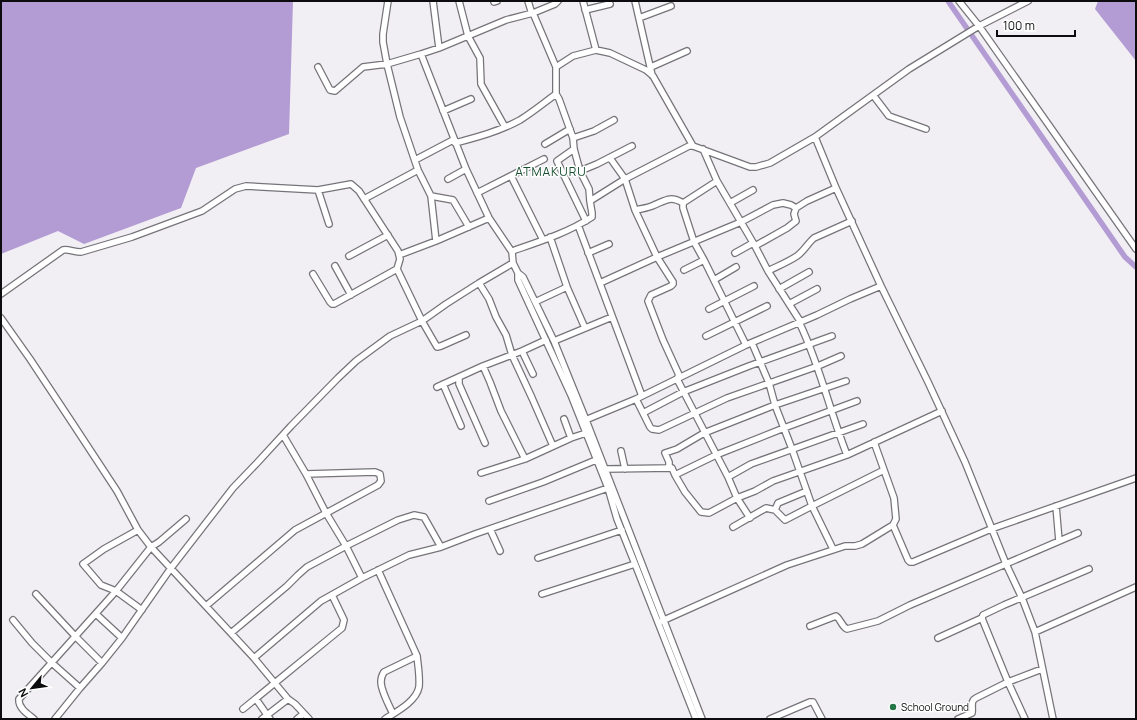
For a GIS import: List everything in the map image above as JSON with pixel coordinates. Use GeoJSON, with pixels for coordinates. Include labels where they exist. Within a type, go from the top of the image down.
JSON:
{"type":"FeatureCollection","features":[{"type":"Feature","properties":{"kind":"street"},"geometry":{"type":"LineString","coordinates":[[388,1],[383,34],[387,64],[400,117],[418,170],[431,196],[436,241]]}},
{"type":"Feature","properties":{"kind":"street"},"geometry":{"type":"LineString","coordinates":[[433,1],[439,48]]}},
{"type":"Feature","properties":{"kind":"street"},"geometry":{"type":"LineString","coordinates":[[460,1],[468,36],[480,58],[481,84],[505,128]]}},
{"type":"Feature","properties":{"kind":"street"},"geometry":{"type":"LineString","coordinates":[[512,252],[578,225],[592,217],[589,189],[580,171],[574,149],[573,138],[556,94],[556,67],[532,14],[528,1]]}},
{"type":"Feature","properties":{"kind":"street"},"geometry":{"type":"LineString","coordinates":[[318,67],[330,90],[335,91],[363,67],[387,64],[439,48],[506,20],[532,14],[555,4],[558,1]]}},
{"type":"Feature","properties":{"kind":"street"},"geometry":{"type":"LineString","coordinates":[[583,1],[596,50]]}},
{"type":"Feature","properties":{"kind":"street"},"geometry":{"type":"LineString","coordinates":[[635,1],[652,76]]}},
{"type":"Feature","properties":{"kind":"street"},"geometry":{"type":"LineString","coordinates":[[959,1],[1136,249]]}},
{"type":"Feature","properties":{"kind":"street"},"geometry":{"type":"LineString","coordinates":[[590,201],[625,179],[685,148],[693,146],[750,167],[770,163],[815,137],[909,69],[977,28],[1028,1]]}},
{"type":"Feature","properties":{"kind":"street"},"geometry":{"type":"LineString","coordinates":[[585,10],[610,4]]}},
{"type":"Feature","properties":{"kind":"street"},"geometry":{"type":"LineString","coordinates":[[639,18],[671,6]]}},
{"type":"Feature","properties":{"kind":"street"},"geometry":{"type":"LineString","coordinates":[[556,67],[573,56],[596,50],[610,53],[646,70],[652,76],[693,146]]}},
{"type":"Feature","properties":{"kind":"street"},"geometry":{"type":"LineString","coordinates":[[650,67],[687,51]]}},
{"type":"Feature","properties":{"kind":"street"},"geometry":{"type":"LineString","coordinates":[[421,54],[455,143],[477,193],[490,218],[512,252],[513,263],[535,302],[554,341],[584,421],[586,433],[608,488],[635,564],[661,621],[702,719]]}},
{"type":"Feature","properties":{"kind":"street"},"geometry":{"type":"LineString","coordinates":[[415,160],[452,140],[455,143],[505,128],[521,119],[556,94]]}},
{"type":"Feature","properties":{"kind":"street"},"geometry":{"type":"LineString","coordinates":[[873,94],[889,116],[926,129]]}},
{"type":"Feature","properties":{"kind":"street"},"geometry":{"type":"LineString","coordinates":[[443,110],[470,99]]}},
{"type":"Feature","properties":{"kind":"street"},"geometry":{"type":"LineString","coordinates":[[573,138],[614,120]]}},
{"type":"Feature","properties":{"kind":"street"},"geometry":{"type":"LineString","coordinates":[[545,144],[570,129]]}},
{"type":"Feature","properties":{"kind":"street"},"geometry":{"type":"LineString","coordinates":[[815,137],[836,188],[881,286],[942,411],[965,462],[991,529],[1022,598],[1035,632],[1052,719]]}},
{"type":"Feature","properties":{"kind":"street"},"geometry":{"type":"LineString","coordinates":[[580,171],[610,158],[632,146]]}},
{"type":"Feature","properties":{"kind":"street"},"geometry":{"type":"LineString","coordinates":[[574,149],[557,161],[586,221]]}},
{"type":"Feature","properties":{"kind":"street"},"geometry":{"type":"LineString","coordinates":[[703,149],[717,181],[768,271],[800,322],[818,366],[838,432],[847,455]]}},
{"type":"Feature","properties":{"kind":"street"},"geometry":{"type":"LineString","coordinates":[[610,158],[625,179],[635,210],[657,257],[673,282],[673,284],[651,295],[648,301],[663,340],[679,374],[677,379],[728,477],[737,498],[750,518]]}},
{"type":"Feature","properties":{"kind":"street"},"geometry":{"type":"LineString","coordinates":[[477,193],[544,159]]}},
{"type":"Feature","properties":{"kind":"street"},"geometry":{"type":"LineString","coordinates":[[448,179],[466,169]]}},
{"type":"Feature","properties":{"kind":"street"},"geometry":{"type":"LineString","coordinates":[[364,199],[418,170]]}},
{"type":"Feature","properties":{"kind":"street"},"geometry":{"type":"LineString","coordinates":[[511,176],[543,240]]}},
{"type":"Feature","properties":{"kind":"street"},"geometry":{"type":"LineString","coordinates":[[683,203],[717,181]]}},
{"type":"Feature","properties":{"kind":"street"},"geometry":{"type":"LineString","coordinates":[[1,294],[58,252],[66,249],[81,252],[132,237],[202,211],[240,187],[246,186],[318,190],[351,184],[359,191],[388,235],[399,255],[400,259],[397,269],[422,321],[437,347],[466,335]]}},
{"type":"Feature","properties":{"kind":"street"},"geometry":{"type":"LineString","coordinates":[[735,253],[787,228],[796,221],[794,214],[796,208],[807,201],[836,188]]}},
{"type":"Feature","properties":{"kind":"street"},"geometry":{"type":"LineString","coordinates":[[318,190],[329,224]]}},
{"type":"Feature","properties":{"kind":"street"},"geometry":{"type":"LineString","coordinates":[[730,203],[753,190]]}},
{"type":"Feature","properties":{"kind":"street"},"geometry":{"type":"LineString","coordinates":[[431,196],[453,200],[469,227]]}},
{"type":"Feature","properties":{"kind":"street"},"geometry":{"type":"LineString","coordinates":[[635,210],[652,206],[670,199],[676,199],[683,203]]}},
{"type":"Feature","properties":{"kind":"street"},"geometry":{"type":"LineString","coordinates":[[683,203],[683,208],[694,242],[746,345]]}},
{"type":"Feature","properties":{"kind":"street"},"geometry":{"type":"LineString","coordinates":[[600,283],[657,257],[741,222],[773,205],[783,203],[796,208]]}},
{"type":"Feature","properties":{"kind":"street"},"geometry":{"type":"LineString","coordinates":[[399,255],[490,218]]}},
{"type":"Feature","properties":{"kind":"street"},"geometry":{"type":"LineString","coordinates":[[768,271],[806,249],[814,238],[852,221]]}},
{"type":"Feature","properties":{"kind":"street"},"geometry":{"type":"LineString","coordinates":[[578,225],[612,317],[643,413],[652,429],[659,430],[727,398],[818,366],[841,356]]}},
{"type":"Feature","properties":{"kind":"street"},"geometry":{"type":"LineString","coordinates":[[349,256],[388,235]]}},
{"type":"Feature","properties":{"kind":"street"},"geometry":{"type":"LineString","coordinates":[[550,237],[567,287],[585,328]]}},
{"type":"Feature","properties":{"kind":"street"},"geometry":{"type":"LineString","coordinates":[[588,253],[609,244]]}},
{"type":"Feature","properties":{"kind":"street"},"geometry":{"type":"LineString","coordinates":[[684,270],[704,260]]}},
{"type":"Feature","properties":{"kind":"street"},"geometry":{"type":"LineString","coordinates":[[55,719],[122,638],[171,568],[233,488],[338,378],[356,361],[390,336],[422,321],[446,304],[513,263]]}},
{"type":"Feature","properties":{"kind":"street"},"geometry":{"type":"LineString","coordinates":[[334,266],[351,295]]}},
{"type":"Feature","properties":{"kind":"street"},"geometry":{"type":"LineString","coordinates":[[714,280],[736,267]]}},
{"type":"Feature","properties":{"kind":"street"},"geometry":{"type":"LineString","coordinates":[[313,274],[332,304],[334,304],[397,269]]}},
{"type":"Feature","properties":{"kind":"street"},"geometry":{"type":"LineString","coordinates":[[779,289],[810,272]]}},
{"type":"Feature","properties":{"kind":"street"},"geometry":{"type":"LineString","coordinates":[[520,275],[518,280],[605,469],[696,719]]}},
{"type":"Feature","properties":{"kind":"street"},"geometry":{"type":"LineString","coordinates":[[479,283],[489,299],[496,317],[506,335],[512,355],[553,446]]}},
{"type":"Feature","properties":{"kind":"street"},"geometry":{"type":"LineString","coordinates":[[709,309],[754,286]]}},
{"type":"Feature","properties":{"kind":"street"},"geometry":{"type":"LineString","coordinates":[[584,421],[639,398],[746,345],[881,286]]}},
{"type":"Feature","properties":{"kind":"street"},"geometry":{"type":"LineString","coordinates":[[535,302],[567,287]]}},
{"type":"Feature","properties":{"kind":"street"},"geometry":{"type":"LineString","coordinates":[[790,304],[817,289]]}},
{"type":"Feature","properties":{"kind":"street"},"geometry":{"type":"LineString","coordinates":[[706,336],[767,306]]}},
{"type":"Feature","properties":{"kind":"street"},"geometry":{"type":"LineString","coordinates":[[554,341],[612,317]]}},
{"type":"Feature","properties":{"kind":"street"},"geometry":{"type":"LineString","coordinates":[[1,318],[38,371],[113,485],[138,530],[151,547],[254,658],[288,699],[295,704],[309,719]]}},
{"type":"Feature","properties":{"kind":"street"},"geometry":{"type":"LineString","coordinates":[[643,413],[683,392],[738,370],[832,336]]}},
{"type":"Feature","properties":{"kind":"street"},"geometry":{"type":"LineString","coordinates":[[437,387],[546,340]]}},
{"type":"Feature","properties":{"kind":"street"},"geometry":{"type":"LineString","coordinates":[[752,343],[769,383],[775,405],[812,506],[833,550]]}},
{"type":"Feature","properties":{"kind":"street"},"geometry":{"type":"LineString","coordinates":[[522,351],[533,374]]}},
{"type":"Feature","properties":{"kind":"street"},"geometry":{"type":"LineString","coordinates":[[483,366],[501,411],[524,459]]}},
{"type":"Feature","properties":{"kind":"street"},"geometry":{"type":"LineString","coordinates":[[459,377],[459,384],[485,442]]}},
{"type":"Feature","properties":{"kind":"street"},"geometry":{"type":"LineString","coordinates":[[669,468],[669,462],[665,453],[677,449],[704,433],[775,405],[846,381]]}},
{"type":"Feature","properties":{"kind":"street"},"geometry":{"type":"LineString","coordinates":[[443,384],[461,426]]}},
{"type":"Feature","properties":{"kind":"street"},"geometry":{"type":"LineString","coordinates":[[675,475],[716,456],[784,428],[857,401]]}},
{"type":"Feature","properties":{"kind":"street"},"geometry":{"type":"LineString","coordinates":[[605,469],[672,468],[685,492],[701,512],[709,513],[773,481],[847,455],[942,411]]}},
{"type":"Feature","properties":{"kind":"street"},"geometry":{"type":"LineString","coordinates":[[564,419],[571,438]]}},
{"type":"Feature","properties":{"kind":"street"},"geometry":{"type":"LineString","coordinates":[[728,477],[752,464],[863,424]]}},
{"type":"Feature","properties":{"kind":"street"},"geometry":{"type":"LineString","coordinates":[[481,473],[524,459],[586,433]]}},
{"type":"Feature","properties":{"kind":"street"},"geometry":{"type":"LineString","coordinates":[[283,434],[326,513],[346,546],[362,578]]}},
{"type":"Feature","properties":{"kind":"street"},"geometry":{"type":"LineString","coordinates":[[661,621],[787,565],[845,546],[862,544],[893,525],[896,519],[894,498],[874,442]]}},
{"type":"Feature","properties":{"kind":"street"},"geometry":{"type":"LineString","coordinates":[[621,451],[625,469]]}},
{"type":"Feature","properties":{"kind":"street"},"geometry":{"type":"LineString","coordinates":[[489,501],[543,482],[596,460]]}},
{"type":"Feature","properties":{"kind":"street"},"geometry":{"type":"LineString","coordinates":[[733,526],[766,508],[776,510],[785,520],[884,470]]}},
{"type":"Feature","properties":{"kind":"street"},"geometry":{"type":"LineString","coordinates":[[206,606],[295,530],[378,486],[381,481],[380,474],[375,472],[306,474]]}},
{"type":"Feature","properties":{"kind":"street"},"geometry":{"type":"LineString","coordinates":[[893,525],[908,560],[913,562],[991,529],[1136,478]]}},
{"type":"Feature","properties":{"kind":"street"},"geometry":{"type":"LineString","coordinates":[[254,658],[313,607],[362,578],[409,555],[441,547],[474,534],[608,488]]}},
{"type":"Feature","properties":{"kind":"street"},"geometry":{"type":"LineString","coordinates":[[776,510],[778,503],[807,491]]}},
{"type":"Feature","properties":{"kind":"street"},"geometry":{"type":"LineString","coordinates":[[1056,506],[1059,541]]}},
{"type":"Feature","properties":{"kind":"street"},"geometry":{"type":"LineString","coordinates":[[231,633],[287,586],[307,567],[398,520],[414,515],[424,517],[441,547]]}},
{"type":"Feature","properties":{"kind":"street"},"geometry":{"type":"LineString","coordinates":[[34,719],[20,706],[18,702],[19,699],[116,591],[151,547],[186,519]]}},
{"type":"Feature","properties":{"kind":"street"},"geometry":{"type":"LineString","coordinates":[[490,529],[500,551]]}},
{"type":"Feature","properties":{"kind":"street"},"geometry":{"type":"LineString","coordinates":[[138,530],[104,549],[83,564],[101,585],[116,591],[142,610]]}},
{"type":"Feature","properties":{"kind":"street"},"geometry":{"type":"LineString","coordinates":[[538,558],[622,530]]}},
{"type":"Feature","properties":{"kind":"street"},"geometry":{"type":"LineString","coordinates":[[810,626],[836,616],[847,629],[878,621],[910,605],[1078,533]]}},
{"type":"Feature","properties":{"kind":"street"},"geometry":{"type":"LineString","coordinates":[[542,594],[635,564]]}},
{"type":"Feature","properties":{"kind":"street"},"geometry":{"type":"LineString","coordinates":[[938,638],[982,618],[983,615],[1090,569]]}},
{"type":"Feature","properties":{"kind":"street"},"geometry":{"type":"LineString","coordinates":[[378,570],[417,656],[419,687],[406,706],[385,719]]}},
{"type":"Feature","properties":{"kind":"street"},"geometry":{"type":"LineString","coordinates":[[1035,632],[1136,587]]}},
{"type":"Feature","properties":{"kind":"street"},"geometry":{"type":"LineString","coordinates":[[36,594],[102,663]]}},
{"type":"Feature","properties":{"kind":"street"},"geometry":{"type":"LineString","coordinates":[[243,709],[342,628],[344,620],[332,595]]}},
{"type":"Feature","properties":{"kind":"street"},"geometry":{"type":"LineString","coordinates":[[96,614],[122,638]]}},
{"type":"Feature","properties":{"kind":"street"},"geometry":{"type":"LineString","coordinates":[[982,618],[1025,719]]}},
{"type":"Feature","properties":{"kind":"street"},"geometry":{"type":"LineString","coordinates":[[14,620],[32,643],[80,688]]}},
{"type":"Feature","properties":{"kind":"street"},"geometry":{"type":"LineString","coordinates":[[393,714],[382,687],[381,676],[384,672],[417,656]]}},
{"type":"Feature","properties":{"kind":"street"},"geometry":{"type":"LineString","coordinates":[[958,719],[972,713],[973,699],[1008,682],[1042,669]]}},
{"type":"Feature","properties":{"kind":"street"},"geometry":{"type":"LineString","coordinates":[[256,699],[266,718],[288,699]]}},
{"type":"Feature","properties":{"kind":"street"},"geometry":{"type":"LineString","coordinates":[[770,719],[812,702],[822,719]]}},
{"type":"Feature","properties":{"kind":"street"},"geometry":{"type":"LineString","coordinates":[[297,719],[303,714]]}},
{"type":"Feature","properties":{"kind":"shaded area"},"geometry":{"type":"Polygon","coordinates":[[[1,1],[293,1],[289,134],[196,168],[181,208],[84,244],[58,231],[1,254],[1,1]]]}},
{"type":"Feature","properties":{"kind":"shaded area"},"geometry":{"type":"Polygon","coordinates":[[[1098,1],[1136,1],[1136,61],[1095,9],[1098,1]]]}},
{"type":"Feature","properties":{"kind":"waterway"},"geometry":{"type":"LineString","coordinates":[[948,1],[1125,257],[1136,267]]}},
{"type":"Feature","properties":{"kind":"place","name":"School Ground"},"geometry":{"type":"Point","coordinates":[893,707]}},
{"type":"Feature","properties":{"kind":"district","name":"ATMAKURU"},"geometry":{"type":"Point","coordinates":[551,171]}}]}
